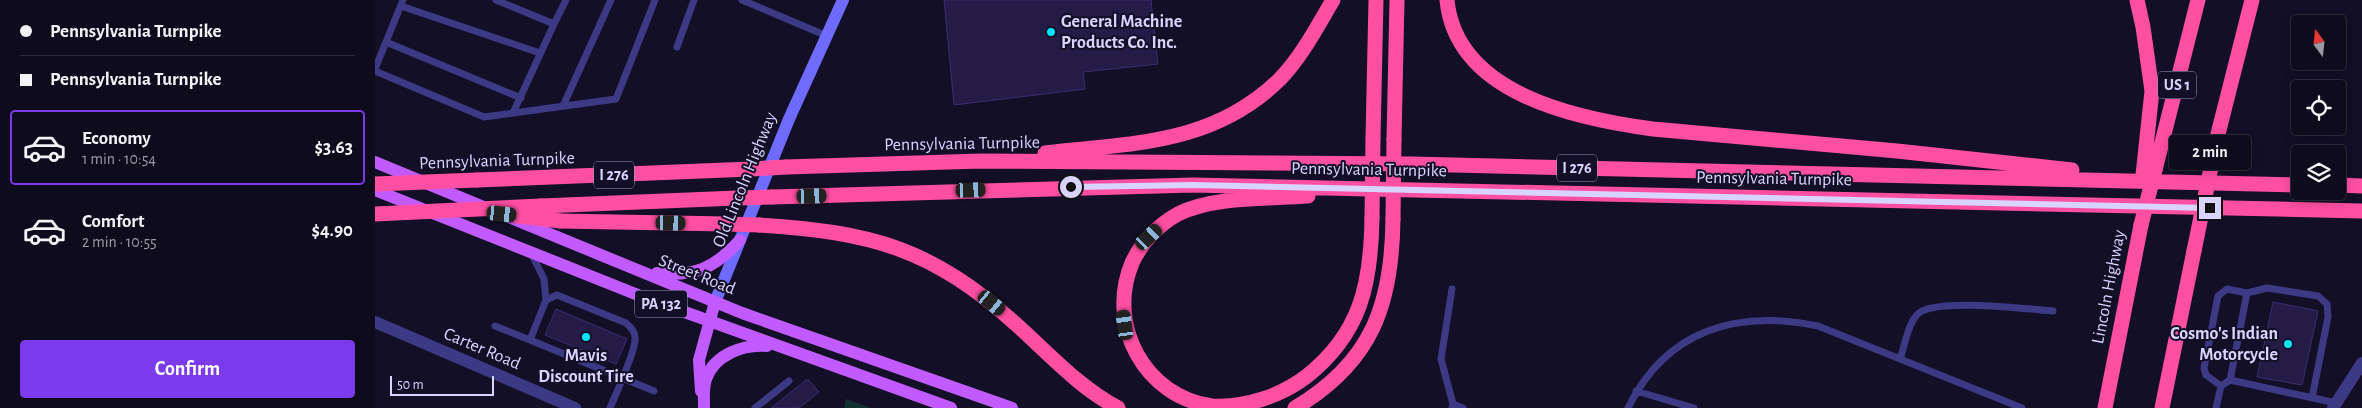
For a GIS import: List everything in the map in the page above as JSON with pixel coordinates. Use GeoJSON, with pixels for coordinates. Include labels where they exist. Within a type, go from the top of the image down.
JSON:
{"type":"FeatureCollection","features":[{"type":"Feature","properties":{"kind":"highway"},"geometry":{"type":"LineString","coordinates":[[981,160],[1158,140],[1179,136],[1215,124],[1249,104],[1280,78],[1305,48],[1333,0]]}},
{"type":"Feature","properties":{"kind":"highway"},"geometry":{"type":"LineString","coordinates":[[1376,0],[1373,138],[1372,218],[1370,271],[1360,306],[1352,324],[1330,356],[1301,381],[1283,391],[1237,407],[1213,407],[1189,401],[1157,380],[1140,361],[1125,325],[1123,298],[1125,285],[1141,248],[1149,237],[1167,221],[1189,210],[1213,204],[1400,189]]}},
{"type":"Feature","properties":{"kind":"highway"},"geometry":{"type":"LineString","coordinates":[[1295,408],[1313,398],[1345,369],[1370,334],[1384,300],[1391,274],[1397,0]]}},
{"type":"Feature","properties":{"kind":"highway"},"geometry":{"type":"LineString","coordinates":[[1447,0],[1451,20],[1460,40],[1486,71],[1521,94],[1566,112],[1620,124],[1653,128],[1897,151],[2173,182]]}},
{"type":"Feature","properties":{"kind":"highway"},"geometry":{"type":"LineString","coordinates":[[2137,0],[2143,27],[2152,91],[2149,172]]}},
{"type":"Feature","properties":{"kind":"highway","name":"Lincoln Highway"},"geometry":{"type":"LineString","coordinates":[[2105,408],[2141,226],[2149,172],[2198,0]]}},
{"type":"Feature","properties":{"kind":"highway"},"geometry":{"type":"LineString","coordinates":[[2162,408],[2217,138],[2252,0]]}},
{"type":"Feature","properties":{"kind":"highway","name":"Pennsylvania Turnpike"},"geometry":{"type":"LineString","coordinates":[[375,184],[981,160],[1412,164],[2291,184]]}},
{"type":"Feature","properties":{"kind":"highway","name":"Pennsylvania Turnpike"},"geometry":{"type":"LineString","coordinates":[[375,214],[737,198],[1193,185],[2362,211]]}},
{"type":"Feature","properties":{"kind":"highway"},"geometry":{"type":"LineString","coordinates":[[2346,185],[2362,186]]}},
{"type":"Feature","properties":{"kind":"highway"},"geometry":{"type":"LineString","coordinates":[[464,210],[560,221],[759,225],[847,233],[895,246],[941,267],[981,294],[1082,383],[1117,408]]}},
{"type":"Feature","properties":{"kind":"main road","name":"Old Lincoln Highway"},"geometry":{"type":"LineString","coordinates":[[704,407],[698,372],[701,348],[708,322],[789,119],[843,0]]}},
{"type":"Feature","properties":{"kind":"main road","name":"Street Road"},"geometry":{"type":"LineString","coordinates":[[375,162],[715,302],[1011,408]]}},
{"type":"Feature","properties":{"kind":"main road","name":"PA 132"},"geometry":{"type":"LineString","coordinates":[[375,190],[708,322],[951,408]]}},
{"type":"Feature","properties":{"kind":"main road"},"geometry":{"type":"LineString","coordinates":[[633,268],[673,275],[695,272],[712,266],[725,257],[740,240]]}},
{"type":"Feature","properties":{"kind":"main road"},"geometry":{"type":"LineString","coordinates":[[704,407],[705,381],[709,371],[718,361],[741,348],[775,346]]}},
{"type":"Feature","properties":{"kind":"street","name":"Carter Road"},"geometry":{"type":"LineString","coordinates":[[375,322],[575,408]]}},
{"type":"Feature","properties":{"kind":"street"},"geometry":{"type":"LineString","coordinates":[[2334,406],[2362,363]]}},
{"type":"Feature","properties":{"kind":"lane"},"geometry":{"type":"LineString","coordinates":[[496,0],[554,24]]}},
{"type":"Feature","properties":{"kind":"lane"},"geometry":{"type":"LineString","coordinates":[[513,113],[566,0]]}},
{"type":"Feature","properties":{"kind":"lane"},"geometry":{"type":"LineString","coordinates":[[563,106],[611,0]]}},
{"type":"Feature","properties":{"kind":"lane"},"geometry":{"type":"LineString","coordinates":[[677,47],[694,0]]}},
{"type":"Feature","properties":{"kind":"lane"},"geometry":{"type":"LineString","coordinates":[[743,0],[827,36]]}},
{"type":"Feature","properties":{"kind":"lane"},"geometry":{"type":"LineString","coordinates":[[540,53],[402,3],[375,70],[485,117],[615,99],[653,1]]}},
{"type":"Feature","properties":{"kind":"lane"},"geometry":{"type":"LineString","coordinates":[[386,42],[521,98]]}},
{"type":"Feature","properties":{"kind":"lane"},"geometry":{"type":"LineString","coordinates":[[529,250],[544,279],[546,300],[530,340]]}},
{"type":"Feature","properties":{"kind":"lane"},"geometry":{"type":"LineString","coordinates":[[2221,386],[2206,375],[2204,368],[2218,296],[2227,289],[2247,293],[2267,288],[2318,296],[2327,304],[2328,317],[2313,398]]}},
{"type":"Feature","properties":{"kind":"lane"},"geometry":{"type":"LineString","coordinates":[[1452,289],[1441,359],[1453,406],[1463,408]]}},
{"type":"Feature","properties":{"kind":"lane"},"geometry":{"type":"LineString","coordinates":[[2216,408],[2221,386],[2230,380],[2247,293]]}},
{"type":"Feature","properties":{"kind":"lane"},"geometry":{"type":"LineString","coordinates":[[546,300],[557,295],[626,324],[634,332],[635,341],[610,408]]}},
{"type":"Feature","properties":{"kind":"lane"},"geometry":{"type":"LineString","coordinates":[[1900,359],[1912,322],[1919,313],[1930,308],[1955,305],[2053,311]]}},
{"type":"Feature","properties":{"kind":"lane"},"geometry":{"type":"LineString","coordinates":[[1628,408],[1636,391],[1649,372],[1684,342],[1719,327],[1754,319],[1790,320],[1817,326],[2022,408]]}},
{"type":"Feature","properties":{"kind":"lane"},"geometry":{"type":"LineString","coordinates":[[495,326],[654,391]]}},
{"type":"Feature","properties":{"kind":"lane"},"geometry":{"type":"LineString","coordinates":[[755,408],[789,380]]}},
{"type":"Feature","properties":{"kind":"lane"},"geometry":{"type":"LineString","coordinates":[[2230,380],[2313,398],[2334,406]]}},
{"type":"Feature","properties":{"kind":"lane"},"geometry":{"type":"LineString","coordinates":[[1636,391],[1695,408]]}},
{"type":"Feature","properties":{"kind":"green space"},"geometry":{"type":"Polygon","coordinates":[[[846,399],[871,408],[844,408],[846,399]]]}},
{"type":"Feature","properties":{"kind":"building","name":"General Machine Products Co. Inc."},"geometry":{"type":"Polygon","coordinates":[[[944,0],[1151,0],[1158,64],[1083,72],[1085,89],[954,105],[944,0]]]}},
{"type":"Feature","properties":{"kind":"building","name":"Cosmo's Indian Motorcycle"},"geometry":{"type":"Polygon","coordinates":[[[2273,302],[2318,311],[2302,385],[2257,377],[2273,302]]]}},
{"type":"Feature","properties":{"kind":"building","name":"Mavis Discount Tire"},"geometry":{"type":"Polygon","coordinates":[[[556,309],[627,339],[616,364],[545,335],[556,309]]]}},
{"type":"Feature","properties":{"kind":"building"},"geometry":{"type":"Polygon","coordinates":[[[806,380],[809,380],[819,392],[799,408],[771,408],[806,380]]]}},
{"type":"Feature","properties":{"kind":"place","name":"General Machine Products Co. Inc."},"geometry":{"type":"Point","coordinates":[1051,32]}},
{"type":"Feature","properties":{"kind":"place","name":"Mavis Discount Tire"},"geometry":{"type":"Point","coordinates":[586,337]}},
{"type":"Feature","properties":{"kind":"place","name":"Cosmo's Indian Motorcycle"},"geometry":{"type":"Point","coordinates":[2288,344]}},
{"type":"Feature","properties":{"kind":"route"},"geometry":{"type":"LineString","coordinates":[[1071,187],[1193,185],[2210,208]]}}]}
